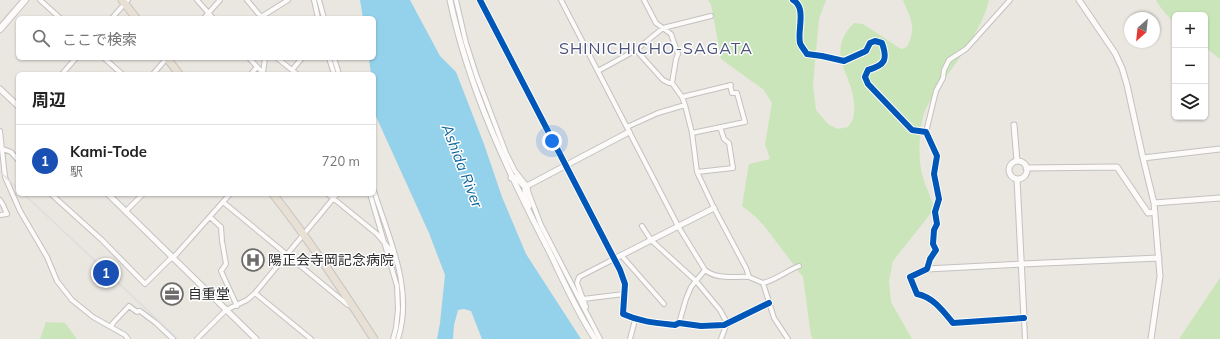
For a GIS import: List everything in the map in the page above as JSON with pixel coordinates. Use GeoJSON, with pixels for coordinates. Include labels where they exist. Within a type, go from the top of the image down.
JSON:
{"type":"FeatureCollection","features":[{"type":"Feature","properties":{"kind":"highway"},"geometry":{"type":"LineString","coordinates":[[125,1],[135,16]]}},
{"type":"Feature","properties":{"kind":"highway"},"geometry":{"type":"LineString","coordinates":[[168,60],[178,72]]}},
{"type":"Feature","properties":{"kind":"highway"},"geometry":{"type":"LineString","coordinates":[[275,196],[304,233],[374,339]]}},
{"type":"Feature","properties":{"kind":"main road"},"geometry":{"type":"LineString","coordinates":[[0,29],[25,0]]}},
{"type":"Feature","properties":{"kind":"street"},"geometry":{"type":"LineString","coordinates":[[40,0],[58,16]]}},
{"type":"Feature","properties":{"kind":"street"},"geometry":{"type":"LineString","coordinates":[[197,0],[211,16]]}},
{"type":"Feature","properties":{"kind":"street"},"geometry":{"type":"LineString","coordinates":[[206,16],[220,0]]}},
{"type":"Feature","properties":{"kind":"street"},"geometry":{"type":"LineString","coordinates":[[247,0],[260,16]]}},
{"type":"Feature","properties":{"kind":"street"},"geometry":{"type":"LineString","coordinates":[[265,16],[288,0]]}},
{"type":"Feature","properties":{"kind":"street"},"geometry":{"type":"LineString","coordinates":[[314,0],[318,16]]}},
{"type":"Feature","properties":{"kind":"street"},"geometry":{"type":"LineString","coordinates":[[319,0],[323,16]]}},
{"type":"Feature","properties":{"kind":"street"},"geometry":{"type":"LineString","coordinates":[[450,0],[462,48],[491,131],[527,209],[595,339]]}},
{"type":"Feature","properties":{"kind":"street"},"geometry":{"type":"LineString","coordinates":[[456,0],[466,43],[488,107],[514,171],[526,186],[541,225],[600,339]]}},
{"type":"Feature","properties":{"kind":"street"},"geometry":{"type":"LineString","coordinates":[[457,5],[459,4],[460,0]]}},
{"type":"Feature","properties":{"kind":"street"},"geometry":{"type":"LineString","coordinates":[[480,0],[614,259],[625,284],[623,314],[635,320],[675,325],[679,323],[701,326],[724,325],[769,303]]}},
{"type":"Feature","properties":{"kind":"street"},"geometry":{"type":"LineString","coordinates":[[562,0],[678,226],[705,270],[721,278],[733,276],[749,277],[763,283],[777,278],[789,270],[799,266]]}},
{"type":"Feature","properties":{"kind":"street"},"geometry":{"type":"LineString","coordinates":[[644,0],[656,23],[671,34],[678,54],[672,82],[682,97],[685,105],[692,133],[697,172],[714,208],[743,262],[749,277]]}},
{"type":"Feature","properties":{"kind":"street"},"geometry":{"type":"LineString","coordinates":[[793,0],[797,2],[800,12],[800,43],[806,54],[844,61],[866,51],[870,43],[875,41],[882,43],[885,51],[884,62],[879,67],[868,70],[865,76],[868,84],[912,130],[926,132]]}},
{"type":"Feature","properties":{"kind":"street"},"geometry":{"type":"LineString","coordinates":[[927,270],[930,259],[936,250],[933,244],[934,230],[937,224],[935,212],[939,199],[934,174],[937,156],[926,132],[936,91],[943,78],[944,70],[949,60],[966,49],[1010,0]]}},
{"type":"Feature","properties":{"kind":"street"},"geometry":{"type":"LineString","coordinates":[[1079,0],[1115,53],[1122,68],[1156,212],[1160,276],[1151,339]]}},
{"type":"Feature","properties":{"kind":"street"},"geometry":{"type":"LineString","coordinates":[[114,16],[125,1]]}},
{"type":"Feature","properties":{"kind":"street"},"geometry":{"type":"LineString","coordinates":[[598,71],[636,50],[663,28],[711,16]]}},
{"type":"Feature","properties":{"kind":"street"},"geometry":{"type":"LineString","coordinates":[[636,50],[664,80],[669,83],[672,82]]}},
{"type":"Feature","properties":{"kind":"street"},"geometry":{"type":"LineString","coordinates":[[64,72],[74,60]]}},
{"type":"Feature","properties":{"kind":"street"},"geometry":{"type":"LineString","coordinates":[[106,60],[120,72]]}},
{"type":"Feature","properties":{"kind":"street"},"geometry":{"type":"LineString","coordinates":[[155,72],[165,60]]}},
{"type":"Feature","properties":{"kind":"street"},"geometry":{"type":"LineString","coordinates":[[251,60],[261,72]]}},
{"type":"Feature","properties":{"kind":"street"},"geometry":{"type":"LineString","coordinates":[[263,72],[265,60]]}},
{"type":"Feature","properties":{"kind":"street"},"geometry":{"type":"LineString","coordinates":[[280,60],[294,72]]}},
{"type":"Feature","properties":{"kind":"street"},"geometry":{"type":"LineString","coordinates":[[292,70],[300,60]]}},
{"type":"Feature","properties":{"kind":"street"},"geometry":{"type":"LineString","coordinates":[[330,60],[333,72]]}},
{"type":"Feature","properties":{"kind":"street"},"geometry":{"type":"LineString","coordinates":[[335,60],[338,72]]}},
{"type":"Feature","properties":{"kind":"street"},"geometry":{"type":"LineString","coordinates":[[253,72],[257,67]]}},
{"type":"Feature","properties":{"kind":"street"},"geometry":{"type":"LineString","coordinates":[[682,97],[731,85],[732,93],[737,93],[745,122],[692,133]]}},
{"type":"Feature","properties":{"kind":"street"},"geometry":{"type":"LineString","coordinates":[[0,88],[16,104]]}},
{"type":"Feature","properties":{"kind":"street"},"geometry":{"type":"LineString","coordinates":[[526,186],[566,166],[658,113],[685,105]]}},
{"type":"Feature","properties":{"kind":"street"},"geometry":{"type":"LineString","coordinates":[[1014,125],[1017,162]]}},
{"type":"Feature","properties":{"kind":"street"},"geometry":{"type":"LineString","coordinates":[[697,172],[732,168],[729,143],[724,139],[720,127]]}},
{"type":"Feature","properties":{"kind":"street"},"geometry":{"type":"LineString","coordinates":[[0,131],[5,177],[20,211],[46,257],[57,281],[72,300],[93,317],[126,335],[128,339]]}},
{"type":"Feature","properties":{"kind":"street"},"geometry":{"type":"LineString","coordinates":[[2,149],[11,152],[16,158]]}},
{"type":"Feature","properties":{"kind":"street"},"geometry":{"type":"LineString","coordinates":[[1143,158],[1220,149]]}},
{"type":"Feature","properties":{"kind":"street"},"geometry":{"type":"LineString","coordinates":[[1017,162],[1024,164],[1026,168],[1025,176],[1017,179],[1010,175],[1009,169],[1012,164],[1017,162]]}},
{"type":"Feature","properties":{"kind":"street"},"geometry":{"type":"LineString","coordinates":[[1026,168],[1117,167],[1148,213],[1156,212]]}},
{"type":"Feature","properties":{"kind":"street"},"geometry":{"type":"LineString","coordinates":[[512,178],[516,177],[526,186]]}},
{"type":"Feature","properties":{"kind":"street"},"geometry":{"type":"LineString","coordinates":[[1017,179],[1025,339]]}},
{"type":"Feature","properties":{"kind":"street"},"geometry":{"type":"LineString","coordinates":[[526,186],[525,195],[528,206],[527,209]]}},
{"type":"Feature","properties":{"kind":"street"},"geometry":{"type":"LineString","coordinates":[[53,196],[102,240],[145,284],[170,259],[173,258],[228,196]]}},
{"type":"Feature","properties":{"kind":"street"},"geometry":{"type":"LineString","coordinates":[[110,196],[256,339]]}},
{"type":"Feature","properties":{"kind":"street"},"geometry":{"type":"LineString","coordinates":[[126,211],[141,196]]}},
{"type":"Feature","properties":{"kind":"street"},"geometry":{"type":"LineString","coordinates":[[330,196],[377,234],[395,254]]}},
{"type":"Feature","properties":{"kind":"street"},"geometry":{"type":"LineString","coordinates":[[371,196],[397,286],[398,308],[396,328],[393,339]]}},
{"type":"Feature","properties":{"kind":"street"},"geometry":{"type":"LineString","coordinates":[[376,196],[395,254],[402,282],[404,314],[398,339]]}},
{"type":"Feature","properties":{"kind":"street"},"geometry":{"type":"LineString","coordinates":[[197,339],[226,310],[247,300],[255,292],[333,198]]}},
{"type":"Feature","properties":{"kind":"street"},"geometry":{"type":"LineString","coordinates":[[1154,203],[1220,198]]}},
{"type":"Feature","properties":{"kind":"street"},"geometry":{"type":"LineString","coordinates":[[0,200],[4,205],[7,214],[0,215]]}},
{"type":"Feature","properties":{"kind":"street"},"geometry":{"type":"LineString","coordinates":[[223,202],[348,305],[351,304]]}},
{"type":"Feature","properties":{"kind":"street"},"geometry":{"type":"LineString","coordinates":[[588,316],[577,283],[579,277],[714,208]]}},
{"type":"Feature","properties":{"kind":"street"},"geometry":{"type":"LineString","coordinates":[[210,217],[221,227],[226,264],[221,270],[237,306]]}},
{"type":"Feature","properties":{"kind":"street"},"geometry":{"type":"LineString","coordinates":[[642,226],[651,240],[696,281],[720,310],[727,323],[721,339]]}},
{"type":"Feature","properties":{"kind":"street"},"geometry":{"type":"LineString","coordinates":[[621,255],[664,304]]}},
{"type":"Feature","properties":{"kind":"street"},"geometry":{"type":"LineString","coordinates":[[1024,318],[953,323],[938,305],[924,295],[917,294],[910,277],[927,270],[1159,258]]}},
{"type":"Feature","properties":{"kind":"street"},"geometry":{"type":"LineString","coordinates":[[679,323],[691,287],[705,270]]}},
{"type":"Feature","properties":{"kind":"street"},"geometry":{"type":"LineString","coordinates":[[763,283],[774,318],[788,339]]}},
{"type":"Feature","properties":{"kind":"street"},"geometry":{"type":"LineString","coordinates":[[255,292],[311,339]]}},
{"type":"Feature","properties":{"kind":"street"},"geometry":{"type":"LineString","coordinates":[[583,299],[624,294]]}},
{"type":"Feature","properties":{"kind":"street"},"geometry":{"type":"LineString","coordinates":[[111,328],[113,323],[129,306],[137,312],[138,310],[140,311],[156,323],[173,339]]}},
{"type":"Feature","properties":{"kind":"street"},"geometry":{"type":"LineString","coordinates":[[630,339],[635,320]]}},
{"type":"Feature","properties":{"kind":"green space"},"geometry":{"type":"Polygon","coordinates":[[[708,0],[826,0],[819,19],[813,86],[816,110],[828,124],[838,129],[848,127],[854,116],[854,98],[843,66],[841,45],[845,35],[854,23],[863,24],[901,49],[907,47],[912,34],[912,23],[903,0],[989,0],[981,23],[975,34],[932,98],[922,119],[920,144],[921,168],[929,195],[935,208],[893,261],[889,281],[891,302],[912,339],[813,339],[811,336],[803,277],[765,227],[756,217],[742,206],[749,164],[770,159],[765,144],[772,103],[764,90],[721,59],[711,4],[708,0]]]}},
{"type":"Feature","properties":{"kind":"green space"},"geometry":{"type":"Polygon","coordinates":[[[1156,0],[1220,0],[1220,59],[1208,49],[1208,12],[1172,12],[1172,21],[1156,0]]]}},
{"type":"Feature","properties":{"kind":"green space"},"geometry":{"type":"Polygon","coordinates":[[[1220,278],[1220,339],[1179,339],[1220,278]]]}},
{"type":"Feature","properties":{"kind":"green space"},"geometry":{"type":"Polygon","coordinates":[[[46,322],[65,323],[77,339],[40,339],[46,322]]]}},
{"type":"Feature","properties":{"kind":"water","name":"Ashida River"},"geometry":{"type":"Polygon","coordinates":[[[360,0],[410,0],[440,56],[456,72],[484,144],[502,197],[526,254],[581,339],[482,339],[471,311],[464,309],[458,310],[454,325],[453,339],[437,339],[445,275],[429,233],[376,116],[376,72],[371,72],[369,60],[376,60],[376,16],[363,16],[360,0]]]}},
{"type":"Feature","properties":{"kind":"railway"},"geometry":{"type":"LineString","coordinates":[[0,172],[16,187]]}},
{"type":"Feature","properties":{"kind":"railway"},"geometry":{"type":"LineString","coordinates":[[26,196],[178,339]]}},
{"type":"Feature","properties":{"kind":"cycle path"},"geometry":{"type":"LineString","coordinates":[[480,0],[620,270],[625,284],[623,314],[661,324],[675,325],[679,323],[701,326],[724,325],[769,303]]}},
{"type":"Feature","properties":{"kind":"cycle path"},"geometry":{"type":"LineString","coordinates":[[793,0],[800,8],[801,20],[799,38],[800,43],[807,54],[844,61],[866,51],[870,43],[875,41],[882,43],[885,54],[884,61],[878,66],[868,70],[865,77],[868,84],[912,130],[926,132],[937,156],[934,174],[939,199],[935,212],[937,224],[934,230],[933,244],[936,250],[930,259],[927,269],[910,277],[917,294],[933,301],[953,323],[1024,318]]}},
{"type":"Feature","properties":{"kind":"place","name":"陽正会寺岡記念病院"},"geometry":{"type":"Point","coordinates":[253,260]}},
{"type":"Feature","properties":{"kind":"place","name":"Kami-Tode"},"geometry":{"type":"Point","coordinates":[106,273]}},
{"type":"Feature","properties":{"kind":"place","name":"自重堂"},"geometry":{"type":"Point","coordinates":[172,294]}},
{"type":"Feature","properties":{"kind":"district","name":"SHINICHICHO-SAGATA"},"geometry":{"type":"Point","coordinates":[656,48]}}]}
